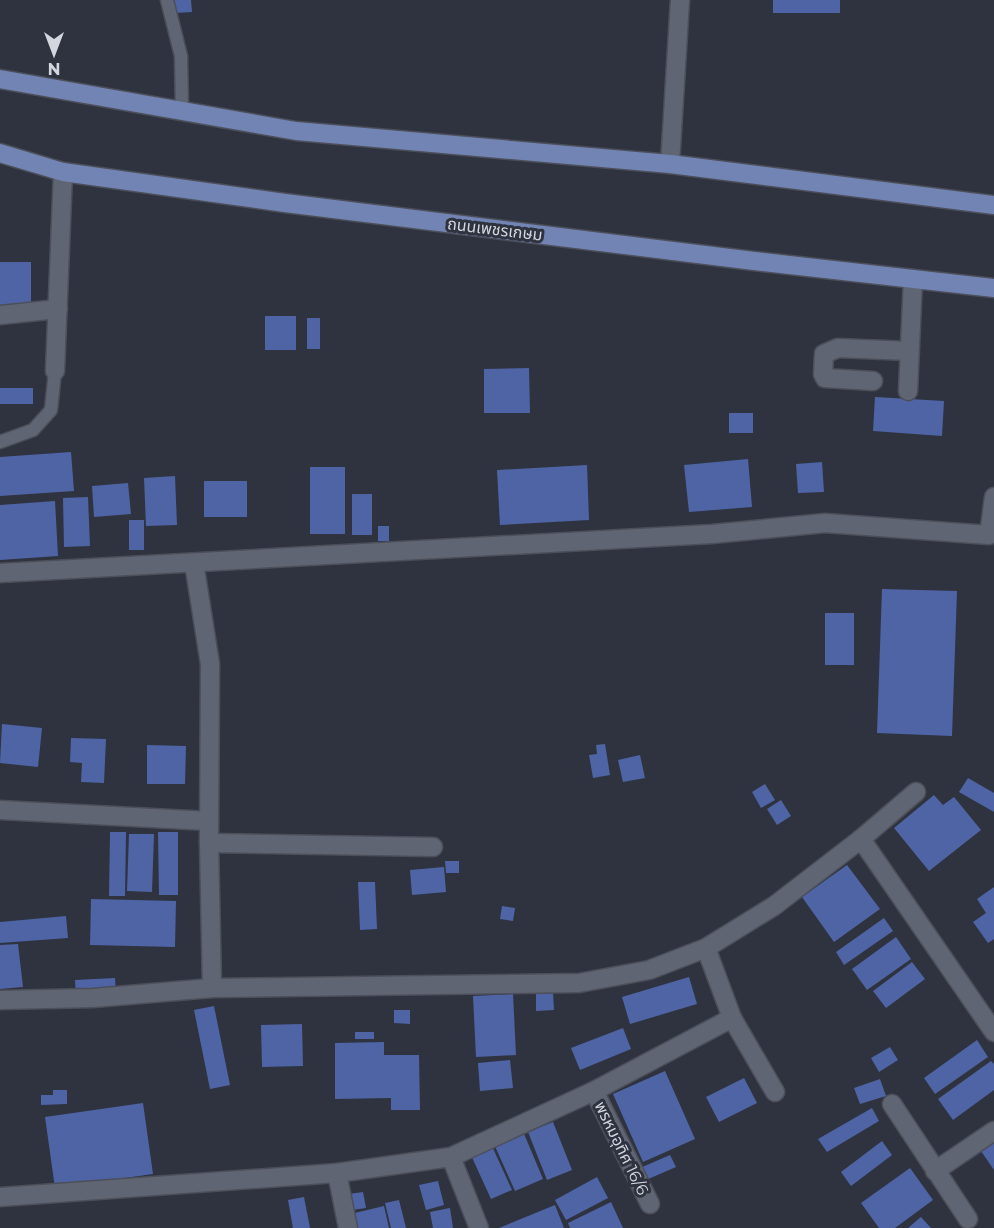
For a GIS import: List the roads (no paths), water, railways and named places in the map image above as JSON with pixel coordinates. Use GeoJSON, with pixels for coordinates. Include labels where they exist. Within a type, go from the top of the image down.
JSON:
{"type":"FeatureCollection","features":[{"type":"Feature","properties":{"kind":"highway"},"geometry":{"type":"LineString","coordinates":[[0,79],[296,131],[670,164],[994,206]]}},
{"type":"Feature","properties":{"kind":"highway","name":"ถนนเพชรเกษม"},"geometry":{"type":"LineString","coordinates":[[0,153],[63,172],[308,206],[994,288]]}},
{"type":"Feature","properties":{"kind":"street"},"geometry":{"type":"LineString","coordinates":[[670,164],[680,0]]}},
{"type":"Feature","properties":{"kind":"street"},"geometry":{"type":"LineString","coordinates":[[55,371],[63,172]]}},
{"type":"Feature","properties":{"kind":"street"},"geometry":{"type":"LineString","coordinates":[[908,391],[913,279]]}},
{"type":"Feature","properties":{"kind":"street"},"geometry":{"type":"LineString","coordinates":[[0,315],[58,309]]}},
{"type":"Feature","properties":{"kind":"street"},"geometry":{"type":"LineString","coordinates":[[873,381],[825,378],[823,374],[824,354],[838,348],[909,351]]}},
{"type":"Feature","properties":{"kind":"street"},"geometry":{"type":"LineString","coordinates":[[0,573],[700,535],[825,523],[989,535],[994,497]]}},
{"type":"Feature","properties":{"kind":"street"},"geometry":{"type":"LineString","coordinates":[[194,563],[210,664],[209,843],[212,988]]}},
{"type":"Feature","properties":{"kind":"street"},"geometry":{"type":"LineString","coordinates":[[0,1000],[93,998],[212,988],[579,983],[649,970],[706,948],[774,906],[861,839],[916,792]]}},
{"type":"Feature","properties":{"kind":"street"},"geometry":{"type":"LineString","coordinates":[[0,810],[209,821]]}},
{"type":"Feature","properties":{"kind":"street"},"geometry":{"type":"LineString","coordinates":[[861,839],[994,1032]]}},
{"type":"Feature","properties":{"kind":"street"},"geometry":{"type":"LineString","coordinates":[[209,843],[433,847]]}},
{"type":"Feature","properties":{"kind":"street"},"geometry":{"type":"LineString","coordinates":[[706,948],[732,1018],[775,1092]]}},
{"type":"Feature","properties":{"kind":"street"},"geometry":{"type":"LineString","coordinates":[[0,1197],[337,1173],[451,1157],[594,1091],[732,1018]]}},
{"type":"Feature","properties":{"kind":"street","name":"พรหมอุทิศ 16/6"},"geometry":{"type":"LineString","coordinates":[[594,1091],[650,1204]]}},
{"type":"Feature","properties":{"kind":"street"},"geometry":{"type":"LineString","coordinates":[[892,1104],[968,1219]]}},
{"type":"Feature","properties":{"kind":"street"},"geometry":{"type":"LineString","coordinates":[[935,1171],[994,1131]]}},
{"type":"Feature","properties":{"kind":"street"},"geometry":{"type":"LineString","coordinates":[[451,1157],[479,1228]]}},
{"type":"Feature","properties":{"kind":"street"},"geometry":{"type":"LineString","coordinates":[[337,1173],[348,1228]]}},
{"type":"Feature","properties":{"kind":"lane"},"geometry":{"type":"LineString","coordinates":[[167,0],[181,56],[182,111]]}},
{"type":"Feature","properties":{"kind":"lane"},"geometry":{"type":"LineString","coordinates":[[0,442],[33,430],[51,410],[55,371]]}}]}
